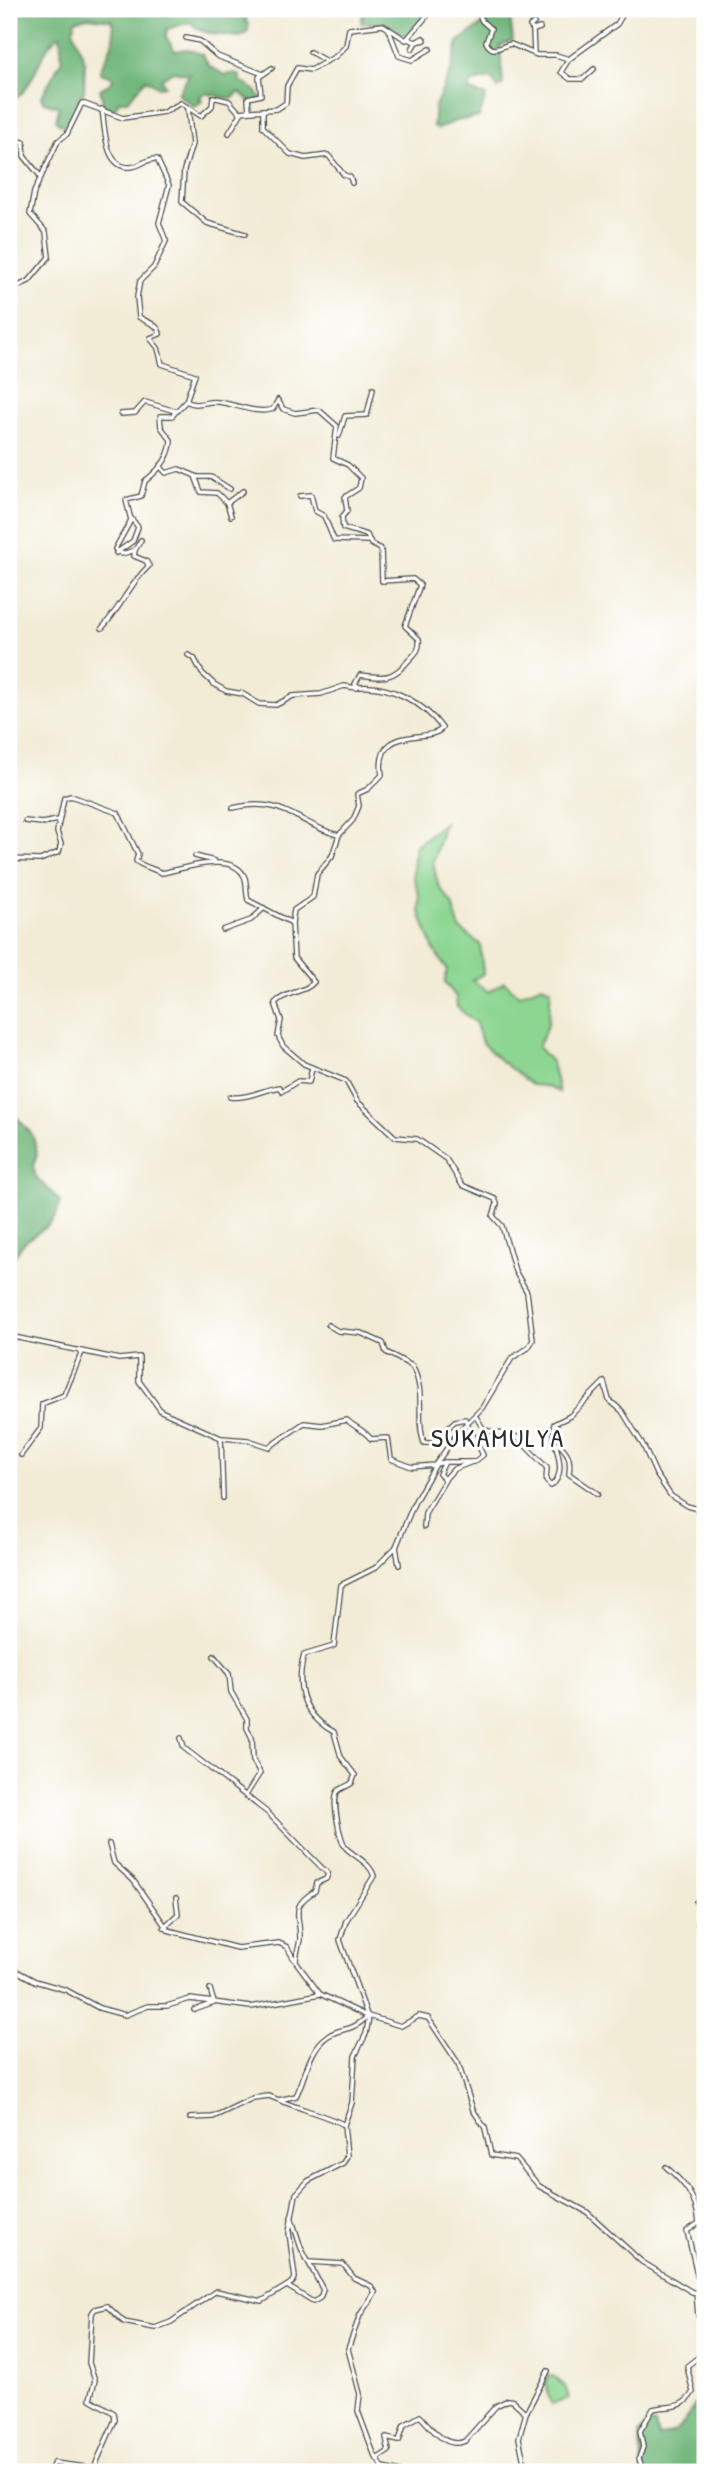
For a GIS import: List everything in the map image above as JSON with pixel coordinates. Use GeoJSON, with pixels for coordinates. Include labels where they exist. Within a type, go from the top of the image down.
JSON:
{"type":"FeatureCollection","features":[{"type":"Feature","properties":{"kind":"street"},"geometry":{"type":"LineString","coordinates":[[408,39],[433,9]]}},
{"type":"Feature","properties":{"kind":"street"},"geometry":{"type":"LineString","coordinates":[[477,9],[482,21],[491,29],[486,42],[490,47],[498,50],[511,44],[534,54],[556,55],[569,59]]}},
{"type":"Feature","properties":{"kind":"street"},"geometry":{"type":"LineString","coordinates":[[594,69],[583,79],[570,79],[562,72],[569,59],[617,24],[626,9]]}},
{"type":"Feature","properties":{"kind":"street"},"geometry":{"type":"LineString","coordinates":[[534,23],[530,26],[533,30],[534,54]]}},
{"type":"Feature","properties":{"kind":"street"},"geometry":{"type":"LineString","coordinates":[[229,133],[242,113],[249,110],[277,110],[286,103],[287,86],[297,68],[310,70],[328,61],[346,46],[349,29],[380,25],[399,38],[416,42]]}},
{"type":"Feature","properties":{"kind":"street"},"geometry":{"type":"LineString","coordinates":[[388,28],[399,56],[412,60],[430,49]]}},
{"type":"Feature","properties":{"kind":"street"},"geometry":{"type":"LineString","coordinates":[[533,30],[540,28]]}},
{"type":"Feature","properties":{"kind":"street"},"geometry":{"type":"LineString","coordinates":[[186,38],[200,41],[217,56],[264,75]]}},
{"type":"Feature","properties":{"kind":"street"},"geometry":{"type":"LineString","coordinates":[[412,49],[416,42],[424,39]]}},
{"type":"Feature","properties":{"kind":"street"},"geometry":{"type":"LineString","coordinates":[[310,52],[328,61]]}},
{"type":"Feature","properties":{"kind":"street"},"geometry":{"type":"LineString","coordinates":[[249,110],[248,98],[261,95],[258,78],[272,68]]}},
{"type":"Feature","properties":{"kind":"street"},"geometry":{"type":"LineString","coordinates":[[9,299],[16,286],[29,281],[49,257],[46,232],[30,214],[34,192],[58,141],[67,134],[82,103],[122,118],[164,112],[178,103],[185,104],[200,116],[210,108],[211,98],[221,98],[242,113]]}},
{"type":"Feature","properties":{"kind":"street"},"geometry":{"type":"LineString","coordinates":[[185,104],[189,109],[192,144],[184,170],[182,202],[207,223],[246,234]]}},
{"type":"Feature","properties":{"kind":"street"},"geometry":{"type":"LineString","coordinates":[[102,109],[106,146],[116,161],[131,167],[157,159],[169,185],[159,223],[166,241],[154,267],[141,278],[137,298],[139,317],[153,323],[160,331],[160,334],[150,338],[158,348],[162,364],[195,375],[186,401],[172,416],[160,416],[161,427],[169,435],[171,447],[160,467],[145,481],[141,496],[133,496],[126,501],[131,518],[138,527],[134,541],[116,553]]}},
{"type":"Feature","properties":{"kind":"street"},"geometry":{"type":"LineString","coordinates":[[263,110],[263,127],[285,152],[305,158],[328,155],[344,175],[349,176],[352,183]]}},
{"type":"Feature","properties":{"kind":"street"},"geometry":{"type":"LineString","coordinates":[[9,140],[24,142],[24,156],[41,177]]}},
{"type":"Feature","properties":{"kind":"street"},"geometry":{"type":"LineString","coordinates":[[335,443],[345,416],[368,415],[373,389]]}},
{"type":"Feature","properties":{"kind":"street"},"geometry":{"type":"LineString","coordinates":[[186,401],[202,405],[218,402],[262,412],[273,409],[278,400],[283,409],[293,412],[320,410],[337,427],[333,459],[348,466],[361,478],[359,488],[345,497],[347,512],[341,517],[343,528],[366,535],[382,550],[382,581],[413,579],[419,583],[405,626],[420,643],[418,651],[400,672],[377,678],[360,675],[355,681],[359,687]]}},
{"type":"Feature","properties":{"kind":"street"},"geometry":{"type":"LineString","coordinates":[[121,414],[124,411],[135,413],[145,402],[175,411]]}},
{"type":"Feature","properties":{"kind":"street"},"geometry":{"type":"LineString","coordinates":[[160,467],[166,472],[179,469],[195,476],[216,479],[230,489]]}},
{"type":"Feature","properties":{"kind":"street"},"geometry":{"type":"LineString","coordinates":[[195,476],[201,492],[217,493],[227,502],[232,516]]}},
{"type":"Feature","properties":{"kind":"street"},"geometry":{"type":"LineString","coordinates":[[227,502],[243,491]]}},
{"type":"Feature","properties":{"kind":"street"},"geometry":{"type":"LineString","coordinates":[[300,496],[311,495],[315,511],[324,516],[334,540],[370,541]]}},
{"type":"Feature","properties":{"kind":"street"},"geometry":{"type":"LineString","coordinates":[[116,553],[115,548],[123,538],[131,518]]}},
{"type":"Feature","properties":{"kind":"street"},"geometry":{"type":"LineString","coordinates":[[102,628],[120,600],[130,592],[139,575],[148,568],[146,561],[134,556],[141,540]]}},
{"type":"Feature","properties":{"kind":"street"},"geometry":{"type":"LineString","coordinates":[[116,553],[135,550]]}},
{"type":"Feature","properties":{"kind":"street"},"geometry":{"type":"LineString","coordinates":[[49,2472],[54,2463],[94,2468],[115,2420],[114,2413],[90,2399],[95,2380],[89,2364],[92,2314],[95,2309],[107,2306],[124,2322],[154,2329],[171,2322],[216,2291],[261,2301],[287,2286],[295,2278],[291,2257],[290,2215],[296,2194],[302,2186],[345,2160],[348,2149],[344,2125],[352,2103],[355,2056],[366,2034],[368,2016],[340,1940],[346,1921],[374,1876],[369,1867],[345,1847],[335,1808],[334,1799],[338,1791],[351,1784],[355,1774],[341,1757],[334,1732],[321,1726],[307,1705],[298,1678],[304,1655],[334,1646],[341,1585],[375,1568],[396,1547],[414,1503],[435,1465],[497,1388],[512,1358],[528,1348],[533,1340],[527,1292],[515,1271],[502,1226],[494,1216],[497,1202],[460,1184],[446,1159],[415,1138],[395,1137],[356,1101],[346,1082],[312,1068],[280,1041],[281,1020],[275,1003],[289,992],[313,985],[314,980],[294,958],[294,910],[314,895],[317,874],[332,856],[339,835],[353,820],[359,806],[357,794],[369,789],[381,776],[380,761],[386,749],[399,739],[438,733],[442,730],[418,704],[392,690],[359,687],[293,696],[276,705],[259,704],[243,694],[226,691],[214,684],[202,673],[194,658],[188,655]]}},
{"type":"Feature","properties":{"kind":"street"},"geometry":{"type":"LineString","coordinates":[[9,859],[40,860],[58,852],[61,845],[57,834],[58,820],[64,799],[71,796],[118,813],[133,841],[138,854],[136,862],[140,865],[150,866],[162,873],[226,863]]}},
{"type":"Feature","properties":{"kind":"street"},"geometry":{"type":"LineString","coordinates":[[233,808],[244,804],[270,805],[295,812],[339,835]]}},
{"type":"Feature","properties":{"kind":"street"},"geometry":{"type":"LineString","coordinates":[[25,821],[42,823],[58,820]]}},
{"type":"Feature","properties":{"kind":"street"},"geometry":{"type":"LineString","coordinates":[[52,851],[58,852]]}},
{"type":"Feature","properties":{"kind":"street"},"geometry":{"type":"LineString","coordinates":[[195,856],[226,863],[243,874],[248,900],[292,923]]}},
{"type":"Feature","properties":{"kind":"street"},"geometry":{"type":"LineString","coordinates":[[223,930],[251,920],[264,908]]}},
{"type":"Feature","properties":{"kind":"street"},"geometry":{"type":"LineString","coordinates":[[230,1097],[244,1098],[269,1088],[283,1090],[298,1080],[309,1082],[312,1068]]}},
{"type":"Feature","properties":{"kind":"street"},"geometry":{"type":"LineString","coordinates":[[328,1325],[338,1331],[367,1335],[383,1343],[386,1352],[412,1366],[423,1398],[419,1408],[424,1443],[437,1439],[459,1419],[468,1423],[483,1450],[483,1456],[454,1469],[445,1479],[425,1513],[424,1527]]}},
{"type":"Feature","properties":{"kind":"street"},"geometry":{"type":"LineString","coordinates":[[9,1336],[124,1360],[139,1357],[139,1383],[161,1411],[221,1438],[248,1440],[269,1447],[304,1423],[322,1425],[343,1419],[371,1439],[388,1438],[392,1460],[417,1468],[445,1462],[472,1462]]}},
{"type":"Feature","properties":{"kind":"street"},"geometry":{"type":"LineString","coordinates":[[21,1455],[43,1424],[42,1405],[64,1395],[82,1352]]}},
{"type":"Feature","properties":{"kind":"street"},"geometry":{"type":"LineString","coordinates":[[476,1417],[484,1430],[521,1440],[547,1468],[549,1486],[556,1482],[561,1462],[555,1440],[556,1422],[570,1416],[604,1382],[609,1400],[622,1411],[643,1445],[658,1478],[671,1496],[687,1506],[705,1511]]}},
{"type":"Feature","properties":{"kind":"street"},"geometry":{"type":"LineString","coordinates":[[221,1438],[223,1498]]}},
{"type":"Feature","properties":{"kind":"street"},"geometry":{"type":"LineString","coordinates":[[555,1440],[568,1453],[571,1463],[569,1474],[598,1494]]}},
{"type":"Feature","properties":{"kind":"street"},"geometry":{"type":"LineString","coordinates":[[445,1462],[439,1474],[445,1479]]}},
{"type":"Feature","properties":{"kind":"street"},"geometry":{"type":"LineString","coordinates":[[396,1547],[398,1565]]}},
{"type":"Feature","properties":{"kind":"street"},"geometry":{"type":"LineString","coordinates":[[214,1657],[229,1674],[231,1692],[246,1717],[252,1738],[253,1759],[260,1773],[246,1795]]}},
{"type":"Feature","properties":{"kind":"street"},"geometry":{"type":"LineString","coordinates":[[181,1738],[187,1751],[246,1795],[305,1847],[328,1874],[298,1905],[298,1967]]}},
{"type":"Feature","properties":{"kind":"street"},"geometry":{"type":"LineString","coordinates":[[109,1844],[115,1864],[133,1880],[164,1927],[172,1932],[237,1948],[279,1943],[292,1952],[298,1967],[320,1994],[368,2016],[401,2026],[419,2016],[428,2018],[458,2063],[473,2110],[485,2128],[491,2155],[516,2159],[539,2186],[587,2211],[642,2262],[696,2292],[705,2293]]}},
{"type":"Feature","properties":{"kind":"street"},"geometry":{"type":"LineString","coordinates":[[164,1927],[178,1914],[176,1898]]}},
{"type":"Feature","properties":{"kind":"street"},"geometry":{"type":"LineString","coordinates":[[696,1902],[705,1905]]}},
{"type":"Feature","properties":{"kind":"street"},"geometry":{"type":"LineString","coordinates":[[698,1923],[705,1958]]}},
{"type":"Feature","properties":{"kind":"street"},"geometry":{"type":"LineString","coordinates":[[9,1967],[35,1981],[66,1990],[99,2008],[125,2015],[148,2006],[167,2006],[190,1999],[251,2007],[320,1994]]}},
{"type":"Feature","properties":{"kind":"street"},"geometry":{"type":"LineString","coordinates":[[210,1989],[214,2002]]}},
{"type":"Feature","properties":{"kind":"street"},"geometry":{"type":"LineString","coordinates":[[194,2010],[214,2002]]}},
{"type":"Feature","properties":{"kind":"street"},"geometry":{"type":"LineString","coordinates":[[705,2006],[705,2018]]}},
{"type":"Feature","properties":{"kind":"street"},"geometry":{"type":"LineString","coordinates":[[279,2100],[298,2095],[314,2054],[326,2037],[351,2030],[368,2016]]}},
{"type":"Feature","properties":{"kind":"street"},"geometry":{"type":"LineString","coordinates":[[190,2118],[216,2116],[236,2104],[269,2096],[344,2125]]}},
{"type":"Feature","properties":{"kind":"street"},"geometry":{"type":"LineString","coordinates":[[666,2167],[689,2189],[699,2222]]}},
{"type":"Feature","properties":{"kind":"street"},"geometry":{"type":"LineString","coordinates":[[287,2286],[312,2302],[320,2298],[324,2286],[309,2262],[290,2215]]}},
{"type":"Feature","properties":{"kind":"street"},"geometry":{"type":"LineString","coordinates":[[699,2222],[705,2224]]}},
{"type":"Feature","properties":{"kind":"street"},"geometry":{"type":"LineString","coordinates":[[699,2222],[687,2231],[698,2277],[705,2288]]}},
{"type":"Feature","properties":{"kind":"street"},"geometry":{"type":"LineString","coordinates":[[309,2262],[343,2264],[354,2278],[371,2286],[375,2292],[360,2315],[348,2349],[360,2393],[358,2411],[377,2459],[384,2469],[400,2472]]}},
{"type":"Feature","properties":{"kind":"street"},"geometry":{"type":"LineString","coordinates":[[696,2292],[698,2315],[705,2323]]}},
{"type":"Feature","properties":{"kind":"street"},"geometry":{"type":"LineString","coordinates":[[643,2472],[639,2458],[643,2447],[640,2431],[653,2409],[671,2409],[691,2396],[693,2392],[687,2366],[705,2352]]}},
{"type":"Feature","properties":{"kind":"street"},"geometry":{"type":"LineString","coordinates":[[526,2472],[519,2438],[526,2413],[548,2371]]}},
{"type":"Feature","properties":{"kind":"street"},"geometry":{"type":"LineString","coordinates":[[377,2459],[389,2451],[386,2438],[400,2441],[404,2425],[420,2416],[448,2442],[458,2444],[465,2441],[501,2403],[513,2401],[526,2413]]}},
{"type":"Feature","properties":{"kind":"green space"},"geometry":{"type":"Polygon","coordinates":[[[9,9],[252,9],[245,21],[249,24],[247,33],[239,37],[199,30],[190,22],[167,29],[166,37],[175,51],[186,49],[202,54],[209,66],[225,75],[234,73],[240,76],[240,81],[255,90],[263,100],[253,103],[239,92],[232,99],[204,93],[200,97],[202,101],[194,107],[178,94],[189,74],[173,71],[161,79],[165,86],[159,87],[146,79],[128,101],[119,101],[114,110],[104,106],[100,89],[111,83],[113,77],[101,73],[101,68],[112,44],[113,27],[111,20],[88,17],[75,20],[73,30],[85,62],[84,92],[79,97],[79,106],[64,126],[56,121],[59,107],[44,102],[41,98],[62,59],[60,35],[46,50],[25,90],[9,101],[9,39],[18,29],[9,25],[9,9]]]}},
{"type":"Feature","properties":{"kind":"green space"},"geometry":{"type":"Polygon","coordinates":[[[364,9],[430,9],[408,37],[383,24],[361,23],[364,9]]]}},
{"type":"Feature","properties":{"kind":"green space"},"geometry":{"type":"Polygon","coordinates":[[[480,9],[509,9],[513,40],[500,46],[503,84],[498,88],[491,78],[472,82],[468,89],[470,91],[486,96],[479,117],[455,121],[438,129],[433,126],[435,106],[451,71],[458,42],[487,21],[480,9]]]}},
{"type":"Feature","properties":{"kind":"green space"},"geometry":{"type":"Polygon","coordinates":[[[444,823],[433,862],[438,885],[452,904],[460,929],[480,944],[483,974],[472,980],[489,992],[504,982],[519,995],[542,985],[551,989],[548,1024],[538,1047],[552,1063],[559,1092],[545,1086],[532,1085],[482,1043],[476,1023],[457,1007],[456,997],[445,982],[447,969],[434,950],[419,910],[419,895],[413,875],[415,846],[444,823]]]}},
{"type":"Feature","properties":{"kind":"green space"},"geometry":{"type":"Polygon","coordinates":[[[9,1108],[33,1136],[37,1154],[33,1166],[36,1177],[60,1201],[52,1221],[22,1246],[9,1268],[9,1108]]]}},
{"type":"Feature","properties":{"kind":"green space"},"geometry":{"type":"Polygon","coordinates":[[[705,2370],[705,2472],[643,2472],[639,2434],[648,2423],[655,2425],[658,2436],[667,2435],[681,2426],[699,2396],[702,2388],[700,2379],[705,2370]]]}},
{"type":"Feature","properties":{"kind":"green space"},"geometry":{"type":"Polygon","coordinates":[[[549,2376],[553,2376],[565,2386],[569,2398],[552,2405],[545,2382],[549,2376]]]}},
{"type":"Feature","properties":{"kind":"district","name":"SUKAMULYA"},"geometry":{"type":"Point","coordinates":[498,1438]}}]}
